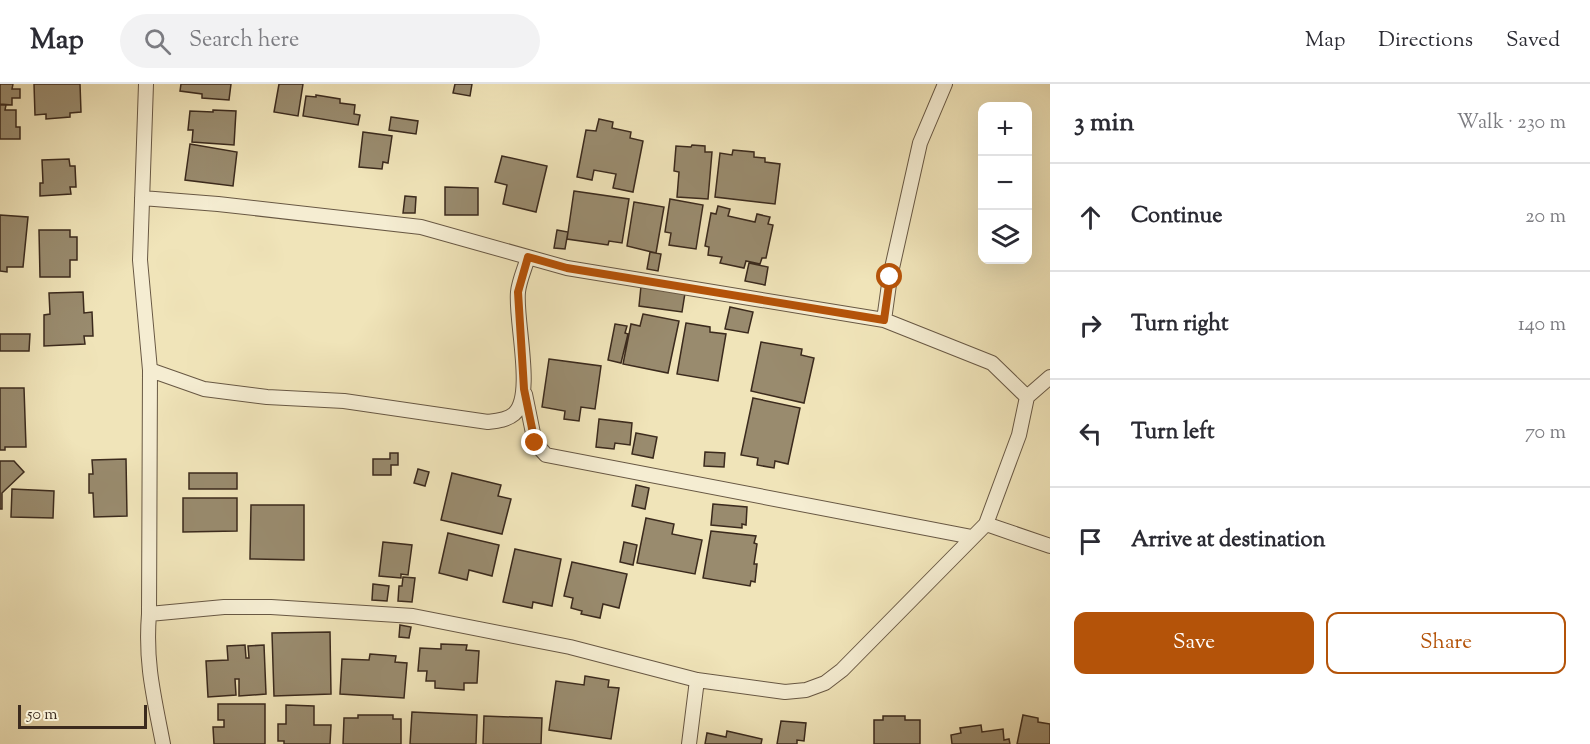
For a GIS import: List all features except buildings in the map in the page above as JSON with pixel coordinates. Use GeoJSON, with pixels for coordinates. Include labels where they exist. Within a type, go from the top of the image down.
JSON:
{"type":"FeatureCollection","features":[{"type":"Feature","properties":{"kind":"street"},"geometry":{"type":"LineString","coordinates":[[146,84],[140,260],[150,370],[147,642],[149,673],[163,744]]}},
{"type":"Feature","properties":{"kind":"street"},"geometry":{"type":"LineString","coordinates":[[884,320],[890,277],[920,143],[945,84]]}},
{"type":"Feature","properties":{"kind":"street"},"geometry":{"type":"LineString","coordinates":[[142,198],[218,204],[421,227],[567,268],[884,320],[992,363],[1027,397]]}},
{"type":"Feature","properties":{"kind":"street"},"geometry":{"type":"LineString","coordinates":[[528,257],[518,292],[524,389],[535,443],[546,455],[972,537]]}},
{"type":"Feature","properties":{"kind":"street"},"geometry":{"type":"LineString","coordinates":[[150,370],[204,388],[267,397],[344,401],[488,422],[513,415],[521,405],[524,389]]}},
{"type":"Feature","properties":{"kind":"street"},"geometry":{"type":"LineString","coordinates":[[149,614],[224,607],[271,607],[413,616],[570,647],[697,680],[785,692],[806,690],[825,683],[842,670],[986,524],[1019,435],[1027,397],[1050,377]]}},
{"type":"Feature","properties":{"kind":"street"},"geometry":{"type":"LineString","coordinates":[[986,524],[1050,546]]}},
{"type":"Feature","properties":{"kind":"street"},"geometry":{"type":"LineString","coordinates":[[689,744],[697,680]]}},
{"type":"Feature","properties":{"kind":"route"},"geometry":{"type":"LineString","coordinates":[[535,443],[524,389],[518,292],[528,257],[567,268],[884,320],[890,277]]}}]}
